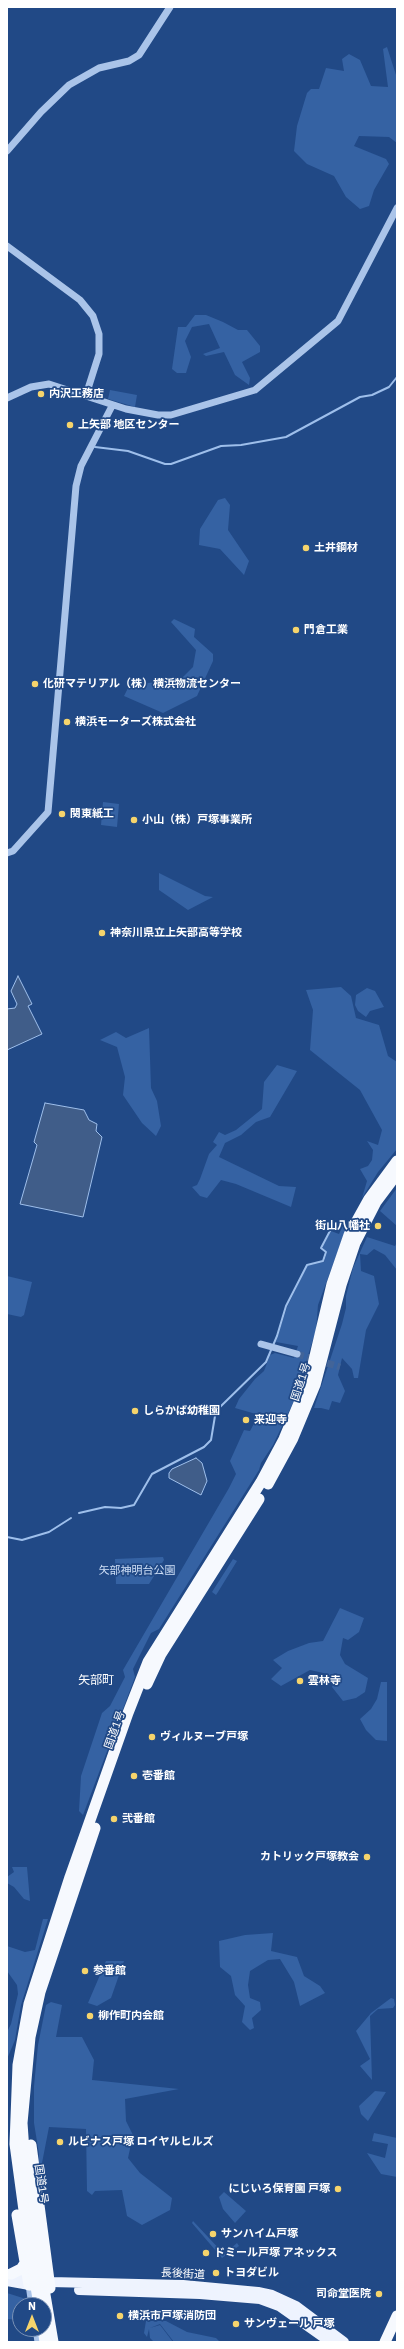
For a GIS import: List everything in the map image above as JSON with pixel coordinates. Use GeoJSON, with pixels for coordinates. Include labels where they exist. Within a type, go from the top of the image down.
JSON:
{"type":"FeatureCollection","features":[{"type":"Feature","properties":{"kind":"highway","name":"国道1号"},"geometry":{"type":"LineString","coordinates":[[53,2342],[15,2144],[15,2108],[22,2038],[40,1966],[128,1713],[148,1662],[261,1482],[284,1440],[310,1377],[332,1284],[349,1235],[369,1199],[397,1161]]}},
{"type":"Feature","properties":{"kind":"highway","name":"国道1号"},"geometry":{"type":"LineString","coordinates":[[38,2297],[24,2152],[24,2095],[30,2037],[40,1992],[143,1691],[161,1654],[265,1489],[293,1438],[316,1385],[341,1285],[355,1243],[376,1202],[397,1174]]}},
{"type":"Feature","properties":{"kind":"highway"},"geometry":{"type":"LineString","coordinates":[[22,2038],[11,2070],[7,2118],[11,2178],[28,2281]]}},
{"type":"Feature","properties":{"kind":"highway"},"geometry":{"type":"LineString","coordinates":[[24,2095],[50,2285]]}},
{"type":"Feature","properties":{"kind":"highway"},"geometry":{"type":"LineString","coordinates":[[25,2261],[29,2264],[44,2265],[47,2263]]}},
{"type":"Feature","properties":{"kind":"highway"},"geometry":{"type":"LineString","coordinates":[[8,2276],[21,2269],[25,2261]]}},
{"type":"Feature","properties":{"kind":"highway"},"geometry":{"type":"LineString","coordinates":[[385,2342],[397,2316]]}},
{"type":"Feature","properties":{"kind":"main road","name":"長後街道"},"geometry":{"type":"LineString","coordinates":[[8,2276],[50,2285],[260,2299],[279,2306],[330,2342]]}},
{"type":"Feature","properties":{"kind":"main road","name":"長後街道"},"geometry":{"type":"LineString","coordinates":[[50,2285],[183,2285],[258,2292],[272,2295],[296,2306],[344,2342]]}},
{"type":"Feature","properties":{"kind":"street"},"geometry":{"type":"LineString","coordinates":[[7,151],[31,122],[69,85],[99,68],[129,60],[138,55],[170,7]]}},
{"type":"Feature","properties":{"kind":"street"},"geometry":{"type":"LineString","coordinates":[[7,398],[31,387],[49,384],[86,395],[112,406],[146,414],[171,415],[255,390],[338,321],[397,208]]}},
{"type":"Feature","properties":{"kind":"street"},"geometry":{"type":"LineString","coordinates":[[7,246],[80,300],[93,316],[99,334],[99,354],[86,395]]}},
{"type":"Feature","properties":{"kind":"street"},"geometry":{"type":"LineString","coordinates":[[7,853],[13,851],[48,812],[76,486],[81,466],[112,406]]}},
{"type":"Feature","properties":{"kind":"street"},"geometry":{"type":"LineString","coordinates":[[261,1344],[297,1354]]}},
{"type":"Feature","properties":{"kind":"street"},"geometry":{"type":"LineString","coordinates":[[28,2281],[31,2297]]}},
{"type":"Feature","properties":{"kind":"green space"},"geometry":{"type":"Polygon","coordinates":[[[387,47],[397,78],[397,143],[389,137],[359,136],[354,146],[386,159],[389,164],[374,190],[369,206],[360,209],[346,197],[334,176],[307,164],[294,151],[297,126],[307,93],[311,89],[319,89],[326,68],[344,71],[342,59],[349,54],[360,60],[371,86],[388,87],[383,49],[387,47]]]}},
{"type":"Feature","properties":{"kind":"green space"},"geometry":{"type":"Polygon","coordinates":[[[195,315],[206,315],[238,330],[247,330],[260,346],[260,352],[242,362],[250,378],[249,385],[235,375],[224,352],[206,356],[203,354],[220,348],[209,324],[192,327],[185,341],[191,357],[186,373],[177,373],[172,369],[178,327],[186,327],[195,315]]]}},
{"type":"Feature","properties":{"kind":"green space"},"geometry":{"type":"Polygon","coordinates":[[[110,390],[137,395],[135,407],[108,399],[110,390]]]}},
{"type":"Feature","properties":{"kind":"green space"},"geometry":{"type":"Polygon","coordinates":[[[225,498],[230,505],[228,530],[249,561],[244,575],[220,549],[199,545],[200,529],[218,500],[225,498]]]}},
{"type":"Feature","properties":{"kind":"green space"},"geometry":{"type":"Polygon","coordinates":[[[174,619],[195,629],[194,637],[213,654],[213,661],[197,696],[163,713],[124,696],[131,682],[140,684],[165,681],[174,686],[193,667],[196,650],[171,622],[174,619]]]}},
{"type":"Feature","properties":{"kind":"green space"},"geometry":{"type":"Polygon","coordinates":[[[103,802],[119,804],[117,827],[101,825],[103,802]]]}},
{"type":"Feature","properties":{"kind":"green space"},"geometry":{"type":"Polygon","coordinates":[[[159,873],[205,896],[213,897],[188,910],[159,890],[159,873]]]}},
{"type":"Feature","properties":{"kind":"green space"},"geometry":{"type":"Polygon","coordinates":[[[341,987],[351,996],[356,1018],[379,1025],[388,1056],[397,1062],[397,1149],[378,1172],[362,1198],[367,1181],[360,1169],[368,1166],[372,1160],[373,1150],[367,1141],[378,1145],[382,1130],[360,1090],[310,1050],[313,1010],[306,990],[341,987]]]}},
{"type":"Feature","properties":{"kind":"green space"},"geometry":{"type":"Polygon","coordinates":[[[367,988],[375,991],[384,1007],[370,1011],[366,1017],[358,1011],[355,1005],[356,995],[367,988]]]}},
{"type":"Feature","properties":{"kind":"green space"},"geometry":{"type":"Polygon","coordinates":[[[149,1028],[151,1088],[157,1101],[161,1126],[156,1136],[142,1123],[123,1095],[125,1077],[117,1047],[100,1040],[116,1032],[126,1038],[149,1028]]]}},
{"type":"Feature","properties":{"kind":"green space"},"geometry":{"type":"Polygon","coordinates":[[[277,1065],[297,1071],[270,1117],[256,1122],[241,1135],[225,1143],[219,1157],[279,1186],[296,1187],[291,1207],[236,1184],[221,1180],[207,1198],[200,1196],[192,1187],[197,1185],[209,1154],[217,1145],[213,1142],[219,1132],[225,1135],[236,1130],[262,1109],[264,1082],[277,1065]]]}},
{"type":"Feature","properties":{"kind":"green space"},"geometry":{"type":"Polygon","coordinates":[[[397,1188],[397,1226],[380,1211],[397,1188]]]}},
{"type":"Feature","properties":{"kind":"green space"},"geometry":{"type":"Polygon","coordinates":[[[344,1223],[348,1224],[318,1305],[316,1330],[293,1403],[273,1445],[261,1463],[259,1470],[159,1629],[151,1633],[133,1669],[135,1677],[83,1815],[79,1811],[81,1776],[102,1713],[110,1706],[125,1677],[123,1670],[229,1488],[236,1474],[230,1461],[244,1430],[250,1431],[257,1418],[256,1414],[235,1408],[239,1399],[255,1379],[264,1371],[270,1355],[275,1353],[294,1358],[298,1346],[276,1342],[287,1307],[307,1266],[324,1262],[327,1252],[322,1247],[331,1231],[339,1234],[344,1223]]]}},
{"type":"Feature","properties":{"kind":"green space"},"geometry":{"type":"Polygon","coordinates":[[[367,1237],[395,1246],[397,1242],[397,1270],[385,1255],[374,1249],[367,1255],[360,1254],[361,1271],[374,1276],[379,1304],[366,1330],[358,1378],[354,1378],[352,1369],[342,1358],[338,1375],[345,1391],[340,1403],[332,1401],[329,1410],[314,1408],[342,1324],[346,1308],[346,1296],[353,1268],[367,1237]]]}},
{"type":"Feature","properties":{"kind":"green space"},"geometry":{"type":"Polygon","coordinates":[[[7,1276],[32,1282],[24,1315],[21,1317],[7,1314],[7,1276]]]}},
{"type":"Feature","properties":{"kind":"green space","name":"矢部神明台公園"},"geometry":{"type":"Polygon","coordinates":[[[163,1557],[164,1560],[149,1584],[116,1584],[115,1559],[163,1557]]]}},
{"type":"Feature","properties":{"kind":"green space"},"geometry":{"type":"Polygon","coordinates":[[[233,1559],[237,1561],[216,1595],[212,1592],[233,1559]]]}},
{"type":"Feature","properties":{"kind":"green space"},"geometry":{"type":"Polygon","coordinates":[[[340,1608],[364,1618],[359,1632],[348,1640],[343,1638],[340,1655],[345,1664],[368,1678],[365,1692],[356,1698],[343,1701],[332,1687],[334,1682],[328,1674],[310,1670],[281,1686],[271,1679],[282,1668],[273,1660],[288,1651],[309,1643],[323,1641],[340,1608]]]}},
{"type":"Feature","properties":{"kind":"green space"},"geometry":{"type":"Polygon","coordinates":[[[381,1682],[387,1682],[387,1741],[376,1740],[366,1730],[360,1719],[371,1709],[377,1699],[381,1682]]]}},
{"type":"Feature","properties":{"kind":"green space"},"geometry":{"type":"Polygon","coordinates":[[[12,1867],[27,1867],[30,1901],[24,1899],[14,1887],[7,1883],[7,1877],[14,1872],[12,1867]]]}},
{"type":"Feature","properties":{"kind":"green space"},"geometry":{"type":"Polygon","coordinates":[[[43,1919],[48,1919],[21,2005],[15,2040],[7,2059],[7,2032],[11,2024],[18,1994],[17,1985],[7,1971],[7,1946],[25,1952],[35,1950],[43,1919]]]}},
{"type":"Feature","properties":{"kind":"green space"},"geometry":{"type":"Polygon","coordinates":[[[273,1933],[271,1951],[297,1957],[304,1976],[320,1986],[325,1993],[300,2006],[294,1982],[280,1959],[268,1960],[250,1971],[248,1985],[250,1998],[260,2002],[261,2010],[252,2018],[254,2028],[250,2030],[242,2022],[245,2006],[235,1995],[231,1976],[220,1967],[219,1941],[245,1935],[273,1933]]]}},
{"type":"Feature","properties":{"kind":"green space"},"geometry":{"type":"Polygon","coordinates":[[[106,1961],[124,1961],[111,1998],[97,2006],[88,2003],[106,1961]]]}},
{"type":"Feature","properties":{"kind":"green space"},"geometry":{"type":"Polygon","coordinates":[[[391,1998],[394,1999],[395,2005],[393,2008],[378,2009],[370,2016],[372,2080],[360,2066],[370,2059],[356,2031],[371,2013],[391,1998]]]}},
{"type":"Feature","properties":{"kind":"green space"},"geometry":{"type":"Polygon","coordinates":[[[51,2002],[62,2005],[56,2037],[82,2037],[94,2060],[92,2080],[179,2089],[125,2099],[126,2121],[133,2135],[128,2158],[140,2173],[172,2198],[170,2210],[142,2225],[127,2216],[122,2190],[95,2191],[92,2195],[87,2191],[86,2129],[49,2127],[42,2163],[38,2164],[39,2154],[34,2123],[34,2086],[38,2045],[46,2005],[51,2002]]]}},
{"type":"Feature","properties":{"kind":"green space"},"geometry":{"type":"Polygon","coordinates":[[[375,2091],[386,2092],[368,2121],[361,2114],[359,2106],[375,2091]]]}},
{"type":"Feature","properties":{"kind":"green space"},"geometry":{"type":"Polygon","coordinates":[[[374,2133],[397,2138],[397,2177],[381,2174],[367,2153],[385,2158],[388,2144],[372,2141],[374,2133]]]}},
{"type":"Feature","properties":{"kind":"green space"},"geometry":{"type":"Polygon","coordinates":[[[224,2192],[246,2211],[235,2223],[223,2209],[219,2197],[224,2192]]]}},
{"type":"Feature","properties":{"kind":"green space"},"geometry":{"type":"Polygon","coordinates":[[[193,2221],[224,2254],[237,2243],[239,2246],[222,2258],[192,2223],[193,2221]]]}},
{"type":"Feature","properties":{"kind":"green space"},"geometry":{"type":"Polygon","coordinates":[[[7,2293],[20,2297],[12,2297],[12,2319],[7,2319],[7,2293]]]}},
{"type":"Feature","properties":{"kind":"green space"},"geometry":{"type":"Polygon","coordinates":[[[146,2321],[166,2321],[187,2332],[216,2338],[220,2342],[174,2342],[160,2324],[150,2328],[160,2325],[173,2342],[154,2342],[150,2338],[149,2329],[147,2337],[144,2333],[146,2321]]]}},
{"type":"Feature","properties":{"kind":"shaded area"},"geometry":{"type":"Polygon","coordinates":[[[18,976],[32,1004],[28,1006],[42,1034],[7,1050],[7,1009],[15,1008],[17,1004],[11,991],[18,976]]]}},
{"type":"Feature","properties":{"kind":"shaded area"},"geometry":{"type":"Polygon","coordinates":[[[45,1103],[84,1110],[89,1120],[97,1124],[96,1131],[102,1137],[83,1217],[20,1204],[37,1145],[34,1142],[45,1103]]]}},
{"type":"Feature","properties":{"kind":"shaded area"},"geometry":{"type":"Polygon","coordinates":[[[196,1458],[202,1463],[207,1481],[201,1495],[169,1478],[169,1473],[172,1469],[196,1458]]]}},
{"type":"Feature","properties":{"kind":"waterway"},"geometry":{"type":"LineString","coordinates":[[95,447],[128,451],[165,464],[171,464],[221,446],[241,445],[286,437],[360,397],[372,395],[389,387],[397,377]]}},
{"type":"Feature","properties":{"kind":"waterway"},"geometry":{"type":"LineString","coordinates":[[79,1513],[105,1507],[121,1508],[134,1505],[152,1474],[204,1447],[211,1440],[215,1416],[219,1408],[266,1362],[277,1336],[286,1306],[307,1265],[323,1261],[326,1252],[321,1248],[331,1229]]}},
{"type":"Feature","properties":{"kind":"waterway"},"geometry":{"type":"LineString","coordinates":[[7,1537],[22,1540],[49,1532],[71,1518]]}},
{"type":"Feature","properties":{"kind":"tunnel"},"geometry":{"type":"LineString","coordinates":[[297,1354],[340,1367]]}},
{"type":"Feature","properties":{"kind":"place","name":"内沢工務店"},"geometry":{"type":"Point","coordinates":[41,394]}},
{"type":"Feature","properties":{"kind":"place","name":"上矢部 地区センター"},"geometry":{"type":"Point","coordinates":[70,425]}},
{"type":"Feature","properties":{"kind":"place","name":"土井鋼材"},"geometry":{"type":"Point","coordinates":[306,548]}},
{"type":"Feature","properties":{"kind":"place","name":"門倉工業"},"geometry":{"type":"Point","coordinates":[296,630]}},
{"type":"Feature","properties":{"kind":"place","name":"化研マテリアル（株）横浜物流センター"},"geometry":{"type":"Point","coordinates":[35,684]}},
{"type":"Feature","properties":{"kind":"place","name":"横浜モーターズ株式会社"},"geometry":{"type":"Point","coordinates":[67,722]}},
{"type":"Feature","properties":{"kind":"place","name":"関東紙工"},"geometry":{"type":"Point","coordinates":[62,814]}},
{"type":"Feature","properties":{"kind":"place","name":"小山（株）戸塚事業所"},"geometry":{"type":"Point","coordinates":[134,820]}},
{"type":"Feature","properties":{"kind":"place","name":"神奈川県立上矢部高等学校"},"geometry":{"type":"Point","coordinates":[102,933]}},
{"type":"Feature","properties":{"kind":"place","name":"街山八幡社"},"geometry":{"type":"Point","coordinates":[378,1226]}},
{"type":"Feature","properties":{"kind":"place","name":"しらかば幼稚園"},"geometry":{"type":"Point","coordinates":[135,1411]}},
{"type":"Feature","properties":{"kind":"place","name":"来迎寺"},"geometry":{"type":"Point","coordinates":[246,1420]}},
{"type":"Feature","properties":{"kind":"place","name":"雲林寺"},"geometry":{"type":"Point","coordinates":[300,1681]}},
{"type":"Feature","properties":{"kind":"place","name":"ヴィルヌーブ戸塚"},"geometry":{"type":"Point","coordinates":[152,1737]}},
{"type":"Feature","properties":{"kind":"place","name":"壱番館"},"geometry":{"type":"Point","coordinates":[134,1776]}},
{"type":"Feature","properties":{"kind":"place","name":"弐番館"},"geometry":{"type":"Point","coordinates":[114,1819]}},
{"type":"Feature","properties":{"kind":"place","name":"カトリック戸塚教会"},"geometry":{"type":"Point","coordinates":[367,1857]}},
{"type":"Feature","properties":{"kind":"place","name":"参番館"},"geometry":{"type":"Point","coordinates":[85,1971]}},
{"type":"Feature","properties":{"kind":"place","name":"柳作町内会館"},"geometry":{"type":"Point","coordinates":[90,2016]}},
{"type":"Feature","properties":{"kind":"place","name":"ルビナス戸塚 ロイヤルヒルズ"},"geometry":{"type":"Point","coordinates":[60,2142]}},
{"type":"Feature","properties":{"kind":"place","name":"にじいろ保育園 戸塚"},"geometry":{"type":"Point","coordinates":[338,2189]}},
{"type":"Feature","properties":{"kind":"place","name":"サンハイム戸塚"},"geometry":{"type":"Point","coordinates":[213,2234]}},
{"type":"Feature","properties":{"kind":"place","name":"ドミール戸塚 アネックス"},"geometry":{"type":"Point","coordinates":[206,2253]}},
{"type":"Feature","properties":{"kind":"place","name":"トヨダビル"},"geometry":{"type":"Point","coordinates":[216,2273]}},
{"type":"Feature","properties":{"kind":"place","name":"司命堂医院"},"geometry":{"type":"Point","coordinates":[379,2294]}},
{"type":"Feature","properties":{"kind":"place","name":"横浜市戸塚消防団"},"geometry":{"type":"Point","coordinates":[120,2316]}},
{"type":"Feature","properties":{"kind":"place","name":"サンヴェール 戸塚"},"geometry":{"type":"Point","coordinates":[236,2324]}},
{"type":"Feature","properties":{"kind":"district","name":"矢部町"},"geometry":{"type":"Point","coordinates":[96,1681]}}]}
